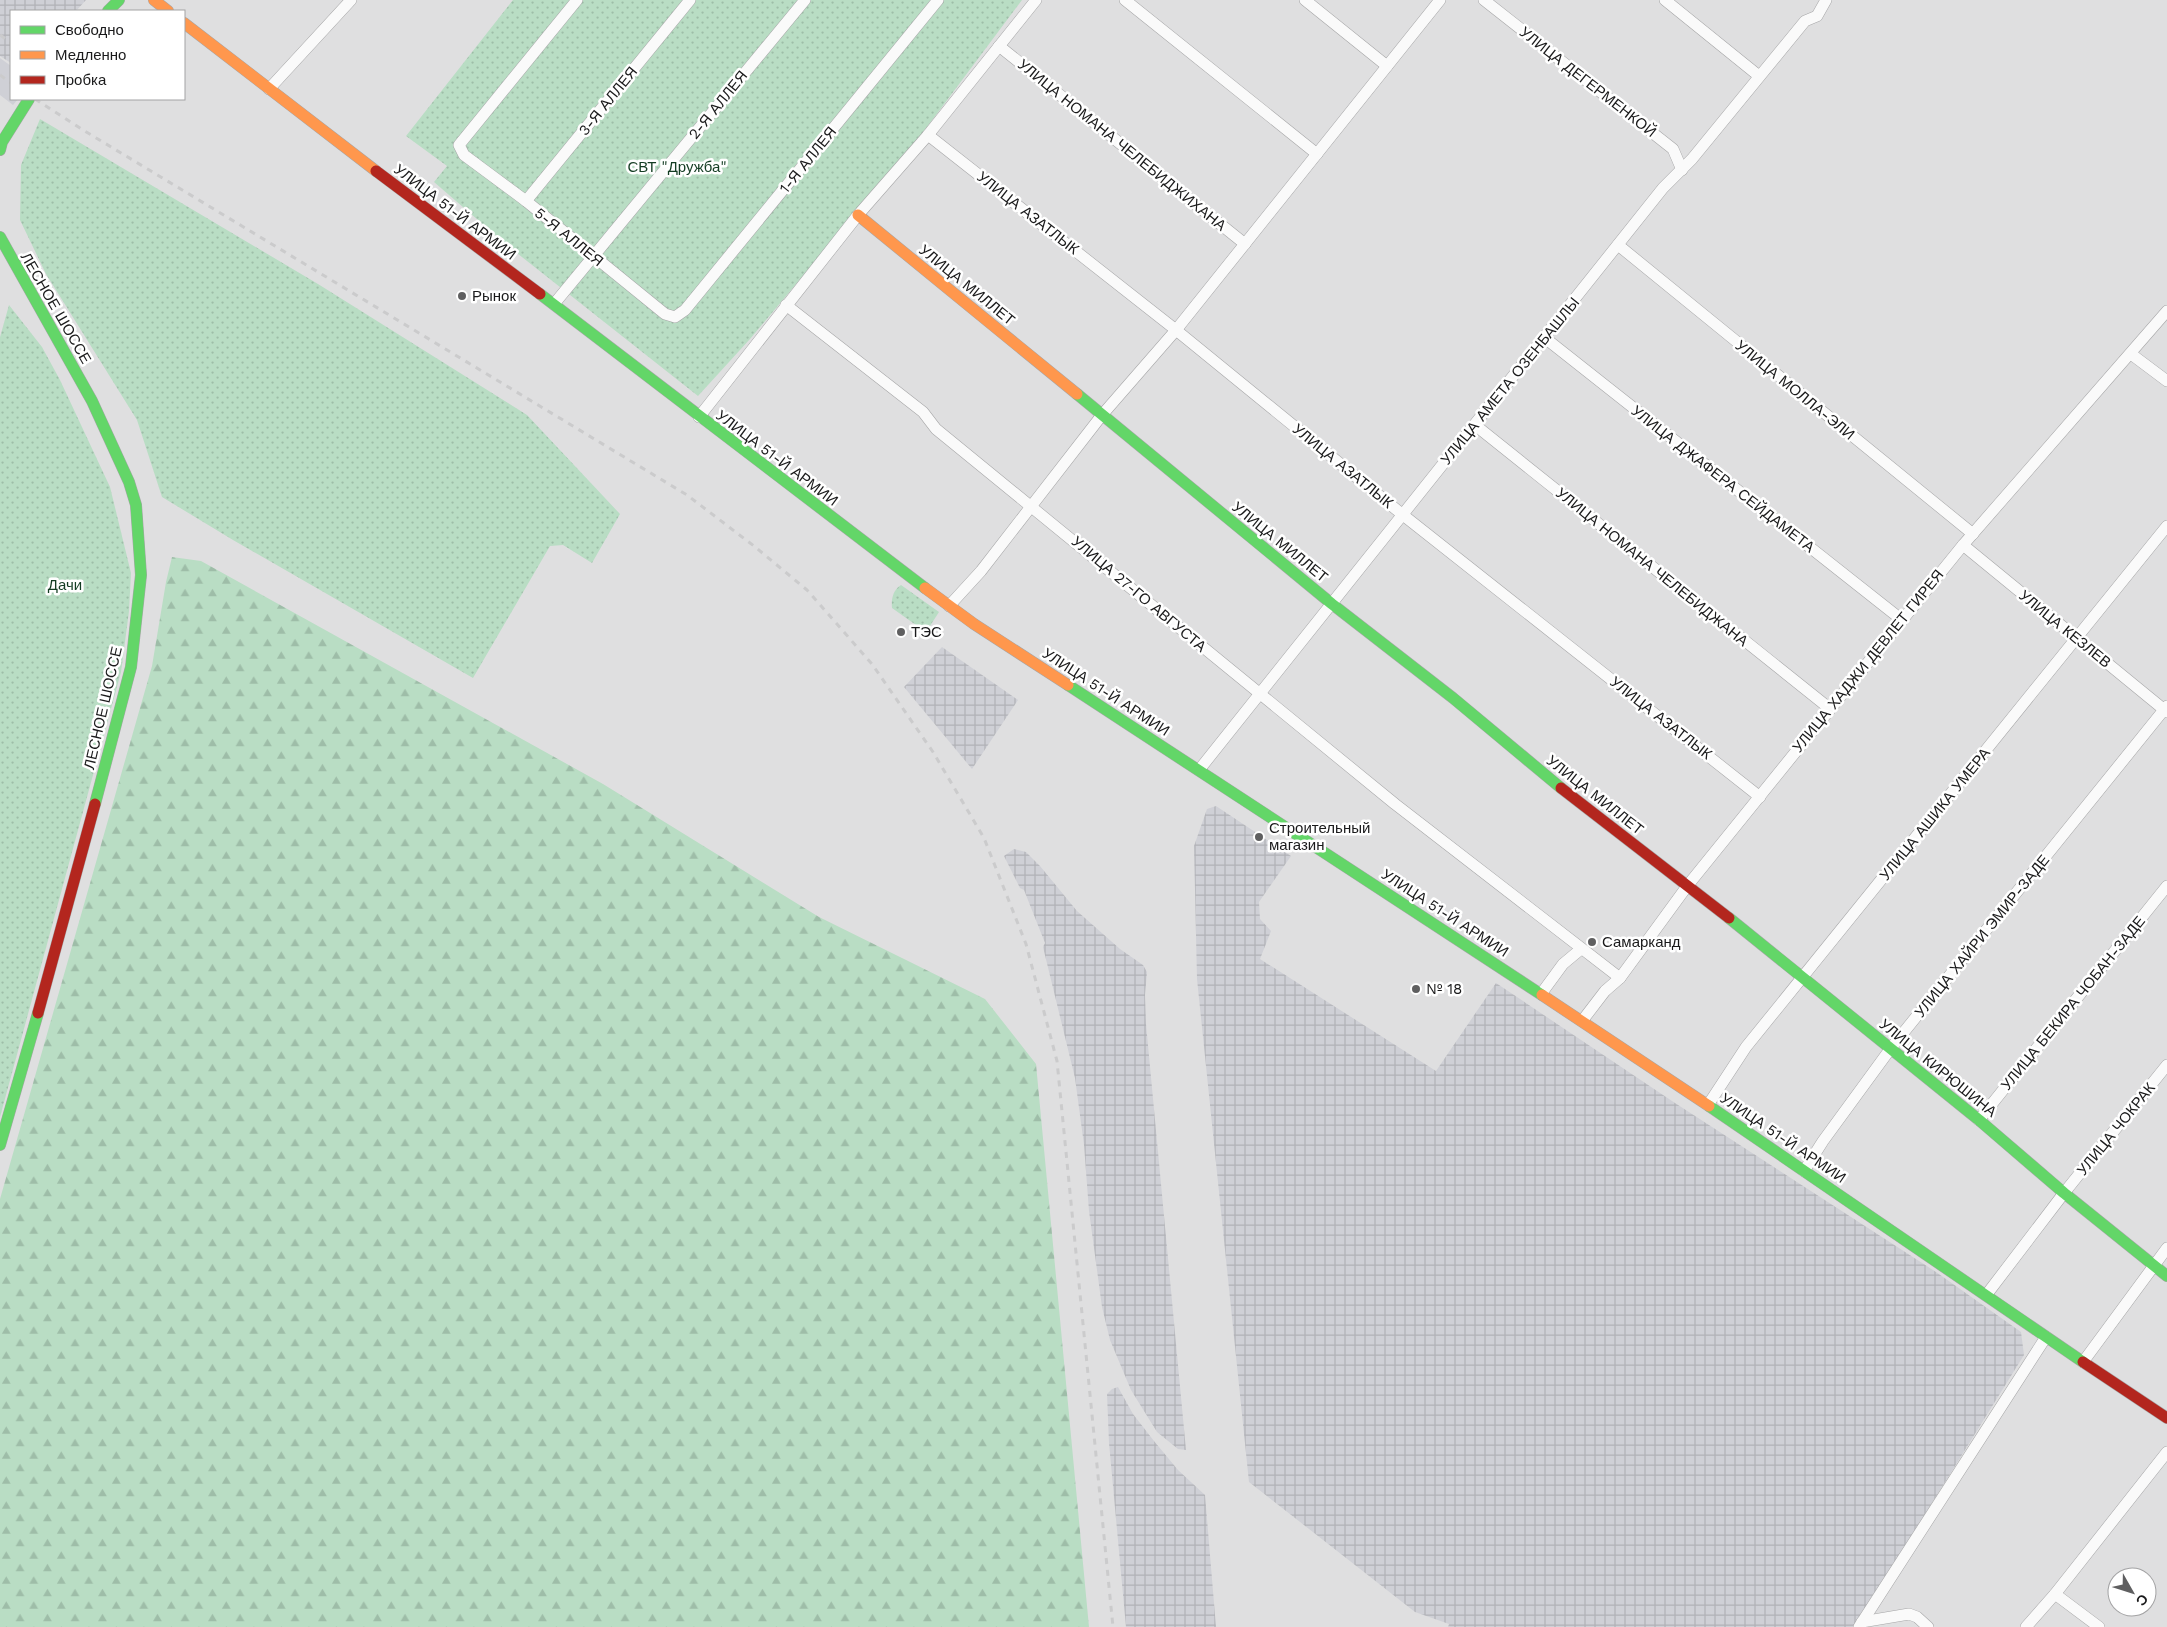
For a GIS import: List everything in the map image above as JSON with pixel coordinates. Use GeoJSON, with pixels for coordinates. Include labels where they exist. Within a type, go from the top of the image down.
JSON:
{"type":"FeatureCollection","features":[{"type":"Feature","properties":{"kind":"main road"},"geometry":{"type":"LineString","coordinates":[[109,10],[119,0]]}},
{"type":"Feature","properties":{"kind":"main road"},"geometry":{"type":"LineString","coordinates":[[154,0],[167,10]]}},
{"type":"Feature","properties":{"kind":"main road","name":"УЛИЦА 51-Й АРМИИ"},"geometry":{"type":"LineString","coordinates":[[185,24],[396,188],[554,304],[949,606],[1051,675],[1582,1021],[1987,1294],[2046,1337],[2167,1418]]}},
{"type":"Feature","properties":{"kind":"main road"},"geometry":{"type":"LineString","coordinates":[[0,150],[2,142],[28,100]]}},
{"type":"Feature","properties":{"kind":"main road","name":"УЛИЦА МИЛЛЕТ"},"geometry":{"type":"LineString","coordinates":[[858,215],[1332,604],[1453,698],[1563,790],[1688,885]]}},
{"type":"Feature","properties":{"kind":"main road","name":"ЛЕСНОЕ ШОССЕ"},"geometry":{"type":"LineString","coordinates":[[0,237],[92,401],[130,482],[136,505],[141,575],[131,667],[83,849],[0,1145]]}},
{"type":"Feature","properties":{"kind":"main road","name":"УЛИЦА КИРЮШИНА"},"geometry":{"type":"LineString","coordinates":[[1688,885],[1891,1048],[2064,1193],[2167,1276]]}},
{"type":"Feature","properties":{"kind":"street"},"geometry":{"type":"LineString","coordinates":[[269,89],[351,0]]}},
{"type":"Feature","properties":{"kind":"street","name":"5-Я АЛЛЕЯ"},"geometry":{"type":"LineString","coordinates":[[577,0],[459,145],[464,156],[526,201],[665,314],[675,317]]}},
{"type":"Feature","properties":{"kind":"street","name":"3-Я АЛЛЕЯ"},"geometry":{"type":"LineString","coordinates":[[526,201],[690,0]]}},
{"type":"Feature","properties":{"kind":"street","name":"2-Я АЛЛЕЯ"},"geometry":{"type":"LineString","coordinates":[[554,304],[804,0]]}},
{"type":"Feature","properties":{"kind":"street","name":"1-Я АЛЛЕЯ"},"geometry":{"type":"LineString","coordinates":[[675,317],[691,303],[938,0]]}},
{"type":"Feature","properties":{"kind":"street"},"geometry":{"type":"LineString","coordinates":[[700,417],[858,215],[928,135],[1036,0]]}},
{"type":"Feature","properties":{"kind":"street"},"geometry":{"type":"LineString","coordinates":[[1125,0],[1317,154]]}},
{"type":"Feature","properties":{"kind":"street"},"geometry":{"type":"LineString","coordinates":[[1305,0],[1387,66]]}},
{"type":"Feature","properties":{"kind":"street"},"geometry":{"type":"LineString","coordinates":[[949,606],[981,571],[1102,415],[1176,330],[1440,0]]}},
{"type":"Feature","properties":{"kind":"street","name":"УЛИЦА ДЕГЕРМЕНКОЙ"},"geometry":{"type":"LineString","coordinates":[[1484,0],[1673,148],[1682,170]]}},
{"type":"Feature","properties":{"kind":"street"},"geometry":{"type":"LineString","coordinates":[[1665,0],[1759,76]]}},
{"type":"Feature","properties":{"kind":"street","name":"УЛИЦА АМЕТА ОЗЕНБАШЛЫ"},"geometry":{"type":"LineString","coordinates":[[1199,770],[1664,188],[1692,160],[1805,21],[1817,16],[1826,0]]}},
{"type":"Feature","properties":{"kind":"street","name":"УЛИЦА НОМАНА ЧЕЛЕБИДЖИХАНА"},"geometry":{"type":"LineString","coordinates":[[999,46],[1245,244]]}},
{"type":"Feature","properties":{"kind":"street","name":"УЛИЦА АЗАТЛЫК"},"geometry":{"type":"LineString","coordinates":[[928,135],[1176,330],[1403,515],[1760,797]]}},
{"type":"Feature","properties":{"kind":"street","name":"УЛИЦА МОЛЛА-ЭЛИ"},"geometry":{"type":"LineString","coordinates":[[1618,245],[1973,534]]}},
{"type":"Feature","properties":{"kind":"street","name":"УЛИЦА 27-ГО АВГУСТА"},"geometry":{"type":"LineString","coordinates":[[786,306],[923,412],[936,429],[1260,694],[1493,881],[1620,978]]}},
{"type":"Feature","properties":{"kind":"street","name":"УЛИЦА ХАДЖИ ДЕВЛЕТ ГИРЕЯ"},"geometry":{"type":"LineString","coordinates":[[1582,1021],[1605,991],[1620,978],[1688,885],[1829,708],[1963,545],[2167,311]]}},
{"type":"Feature","properties":{"kind":"street","name":"УЛИЦА ДЖАФЕРА СЕЙДАМЕТА"},"geometry":{"type":"LineString","coordinates":[[1545,338],[1902,620]]}},
{"type":"Feature","properties":{"kind":"street"},"geometry":{"type":"LineString","coordinates":[[2131,354],[2167,381]]}},
{"type":"Feature","properties":{"kind":"street","name":"УЛИЦА НОМАНА ЧЕЛЕБИДЖАНА"},"geometry":{"type":"LineString","coordinates":[[1475,425],[1829,708]]}},
{"type":"Feature","properties":{"kind":"street","name":"УЛИЦА АШИКА УМЕРА"},"geometry":{"type":"LineString","coordinates":[[1708,1105],[1746,1047],[2167,526]]}},
{"type":"Feature","properties":{"kind":"street","name":"УЛИЦА КЕЗЛЕВ"},"geometry":{"type":"LineString","coordinates":[[1963,545],[2076,639],[2166,709]]}},
{"type":"Feature","properties":{"kind":"street","name":"УЛИЦА ХАЙРИ ЭМИР-ЗАДЕ"},"geometry":{"type":"LineString","coordinates":[[1804,1171],[1823,1141],[1891,1048],[2166,709]]}},
{"type":"Feature","properties":{"kind":"street","name":"УЛИЦА БЕКИРА ЧОБАН-ЗАДЕ"},"geometry":{"type":"LineString","coordinates":[[1979,1120],[2167,886]]}},
{"type":"Feature","properties":{"kind":"street"},"geometry":{"type":"LineString","coordinates":[[1541,994],[1563,964],[1581,949]]}},
{"type":"Feature","properties":{"kind":"street","name":"УЛИЦА ЧОКРАК"},"geometry":{"type":"LineString","coordinates":[[1987,1294],[2064,1193],[2167,1065]]}},
{"type":"Feature","properties":{"kind":"street"},"geometry":{"type":"LineString","coordinates":[[2083,1362],[2167,1248]]}},
{"type":"Feature","properties":{"kind":"street"},"geometry":{"type":"LineString","coordinates":[[1860,1625],[2046,1337]]}},
{"type":"Feature","properties":{"kind":"street"},"geometry":{"type":"LineString","coordinates":[[2026,1627],[2055,1594],[2167,1452]]}},
{"type":"Feature","properties":{"kind":"street"},"geometry":{"type":"LineString","coordinates":[[2055,1594],[2099,1627]]}},
{"type":"Feature","properties":{"kind":"street"},"geometry":{"type":"LineString","coordinates":[[1860,1625],[1910,1614],[1917,1617],[1928,1627]]}},
{"type":"Feature","properties":{"kind":"shaded area"},"geometry":{"type":"Polygon","coordinates":[[[0,0],[86,0],[77,10],[10,10],[10,62],[0,56],[0,0]]]}},
{"type":"Feature","properties":{"kind":"shaded area"},"geometry":{"type":"Polygon","coordinates":[[[0,58],[10,65],[10,100],[17,100],[13,105],[0,95],[0,58]]]}},
{"type":"Feature","properties":{"kind":"shaded area"},"geometry":{"type":"Polygon","coordinates":[[[942,647],[1018,700],[972,769],[904,687],[942,647]]]}},
{"type":"Feature","properties":{"kind":"shaded area"},"geometry":{"type":"Polygon","coordinates":[[[1216,806],[1291,856],[1259,902],[1260,919],[1271,931],[1260,959],[1436,1071],[1496,983],[1675,1103],[1936,1272],[2021,1332],[2024,1355],[1855,1627],[1448,1627],[1449,1624],[1415,1612],[1249,1482],[1197,979],[1194,846],[1207,809],[1216,806]]]}},
{"type":"Feature","properties":{"kind":"shaded area"},"geometry":{"type":"Polygon","coordinates":[[[1014,849],[1026,852],[1077,911],[1120,949],[1143,965],[1147,972],[1145,995],[1146,1024],[1186,1450],[1178,1449],[1157,1432],[1131,1390],[1110,1340],[1102,1307],[1089,1211],[1084,1145],[1075,1078],[1043,947],[1045,943],[1024,890],[1020,888],[1004,856],[1014,849]]]}},
{"type":"Feature","properties":{"kind":"shaded area"},"geometry":{"type":"Polygon","coordinates":[[[1118,1387],[1133,1414],[1154,1441],[1178,1470],[1205,1495],[1216,1627],[1126,1627],[1109,1443],[1107,1394],[1112,1389],[1118,1387]]]}},
{"type":"Feature","properties":{"kind":"green space","name":"СВТ \"Дружба\""},"geometry":{"type":"Polygon","coordinates":[[[513,0],[1022,0],[921,135],[750,339],[698,396],[508,246],[434,182],[447,166],[406,136],[513,0]]]}},
{"type":"Feature","properties":{"kind":"green space"},"geometry":{"type":"Polygon","coordinates":[[[40,119],[318,284],[527,415],[620,514],[592,563],[563,545],[550,546],[473,678],[162,497],[137,420],[46,274],[20,220],[21,165],[40,119]]]}},
{"type":"Feature","properties":{"kind":"green space","name":"Дачи"},"geometry":{"type":"Polygon","coordinates":[[[9,305],[42,347],[60,380],[110,487],[131,573],[129,611],[121,672],[0,1117],[0,337],[9,305]]]}},
{"type":"Feature","properties":{"kind":"green space"},"geometry":{"type":"Polygon","coordinates":[[[172,557],[201,561],[603,784],[819,917],[985,999],[1036,1064],[1089,1627],[0,1627],[0,1199],[152,666],[172,557]]]}},
{"type":"Feature","properties":{"kind":"green space"},"geometry":{"type":"Polygon","coordinates":[[[901,585],[939,612],[928,629],[923,630],[892,608],[893,595],[901,585]]]}},
{"type":"Feature","properties":{"kind":"railway"},"geometry":{"type":"LineString","coordinates":[[0,35],[10,42]]}},
{"type":"Feature","properties":{"kind":"railway"},"geometry":{"type":"LineString","coordinates":[[0,75],[10,82]]}},
{"type":"Feature","properties":{"kind":"railway"},"geometry":{"type":"LineString","coordinates":[[37,100],[83,130],[687,495],[754,546],[807,590],[872,664],[933,752],[984,838],[1026,944],[1057,1061],[1113,1627]]}},
{"type":"Feature","properties":{"kind":"traffic: fast"},"geometry":{"type":"LineString","coordinates":[[109,10],[119,0]]}},
{"type":"Feature","properties":{"kind":"traffic: fast"},"geometry":{"type":"LineString","coordinates":[[0,150],[2,142],[28,100]]}},
{"type":"Feature","properties":{"kind":"traffic: fast"},"geometry":{"type":"LineString","coordinates":[[0,237],[92,401],[129,482],[136,505],[141,575],[131,667],[95,804]]}},
{"type":"Feature","properties":{"kind":"traffic: fast"},"geometry":{"type":"LineString","coordinates":[[540,294],[925,588]]}},
{"type":"Feature","properties":{"kind":"traffic: fast"},"geometry":{"type":"LineString","coordinates":[[1077,394],[1332,604],[1453,698],[1561,788]]}},
{"type":"Feature","properties":{"kind":"traffic: fast"},"geometry":{"type":"LineString","coordinates":[[1068,685],[1542,995]]}},
{"type":"Feature","properties":{"kind":"traffic: fast"},"geometry":{"type":"LineString","coordinates":[[1729,918],[1979,1120],[2064,1193],[2167,1276]]}},
{"type":"Feature","properties":{"kind":"traffic: fast"},"geometry":{"type":"LineString","coordinates":[[0,1145],[38,1013]]}},
{"type":"Feature","properties":{"kind":"traffic: fast"},"geometry":{"type":"LineString","coordinates":[[1709,1106],[2083,1362]]}},
{"type":"Feature","properties":{"kind":"traffic: slow"},"geometry":{"type":"LineString","coordinates":[[154,0],[167,10]]}},
{"type":"Feature","properties":{"kind":"traffic: slow"},"geometry":{"type":"LineString","coordinates":[[185,24],[376,171]]}},
{"type":"Feature","properties":{"kind":"traffic: slow"},"geometry":{"type":"LineString","coordinates":[[858,215],[1077,394]]}},
{"type":"Feature","properties":{"kind":"traffic: slow"},"geometry":{"type":"LineString","coordinates":[[925,588],[974,624],[1068,685]]}},
{"type":"Feature","properties":{"kind":"traffic: slow"},"geometry":{"type":"LineString","coordinates":[[1542,995],[1709,1106]]}},
{"type":"Feature","properties":{"kind":"traffic: jam"},"geometry":{"type":"LineString","coordinates":[[376,171],[540,294]]}},
{"type":"Feature","properties":{"kind":"traffic: jam"},"geometry":{"type":"LineString","coordinates":[[1561,788],[1729,918]]}},
{"type":"Feature","properties":{"kind":"traffic: jam"},"geometry":{"type":"LineString","coordinates":[[38,1013],[95,804]]}},
{"type":"Feature","properties":{"kind":"traffic: jam"},"geometry":{"type":"LineString","coordinates":[[2083,1362],[2167,1418]]}},
{"type":"Feature","properties":{"kind":"place","name":"Рынок"},"geometry":{"type":"Point","coordinates":[462,296]}},
{"type":"Feature","properties":{"kind":"place","name":"ТЭС"},"geometry":{"type":"Point","coordinates":[901,632]}},
{"type":"Feature","properties":{"kind":"place","name":"Строительный магазин"},"geometry":{"type":"Point","coordinates":[1259,837]}},
{"type":"Feature","properties":{"kind":"place","name":"Самарканд"},"geometry":{"type":"Point","coordinates":[1592,942]}},
{"type":"Feature","properties":{"kind":"place","name":"№ 18"},"geometry":{"type":"Point","coordinates":[1416,989]}}]}
